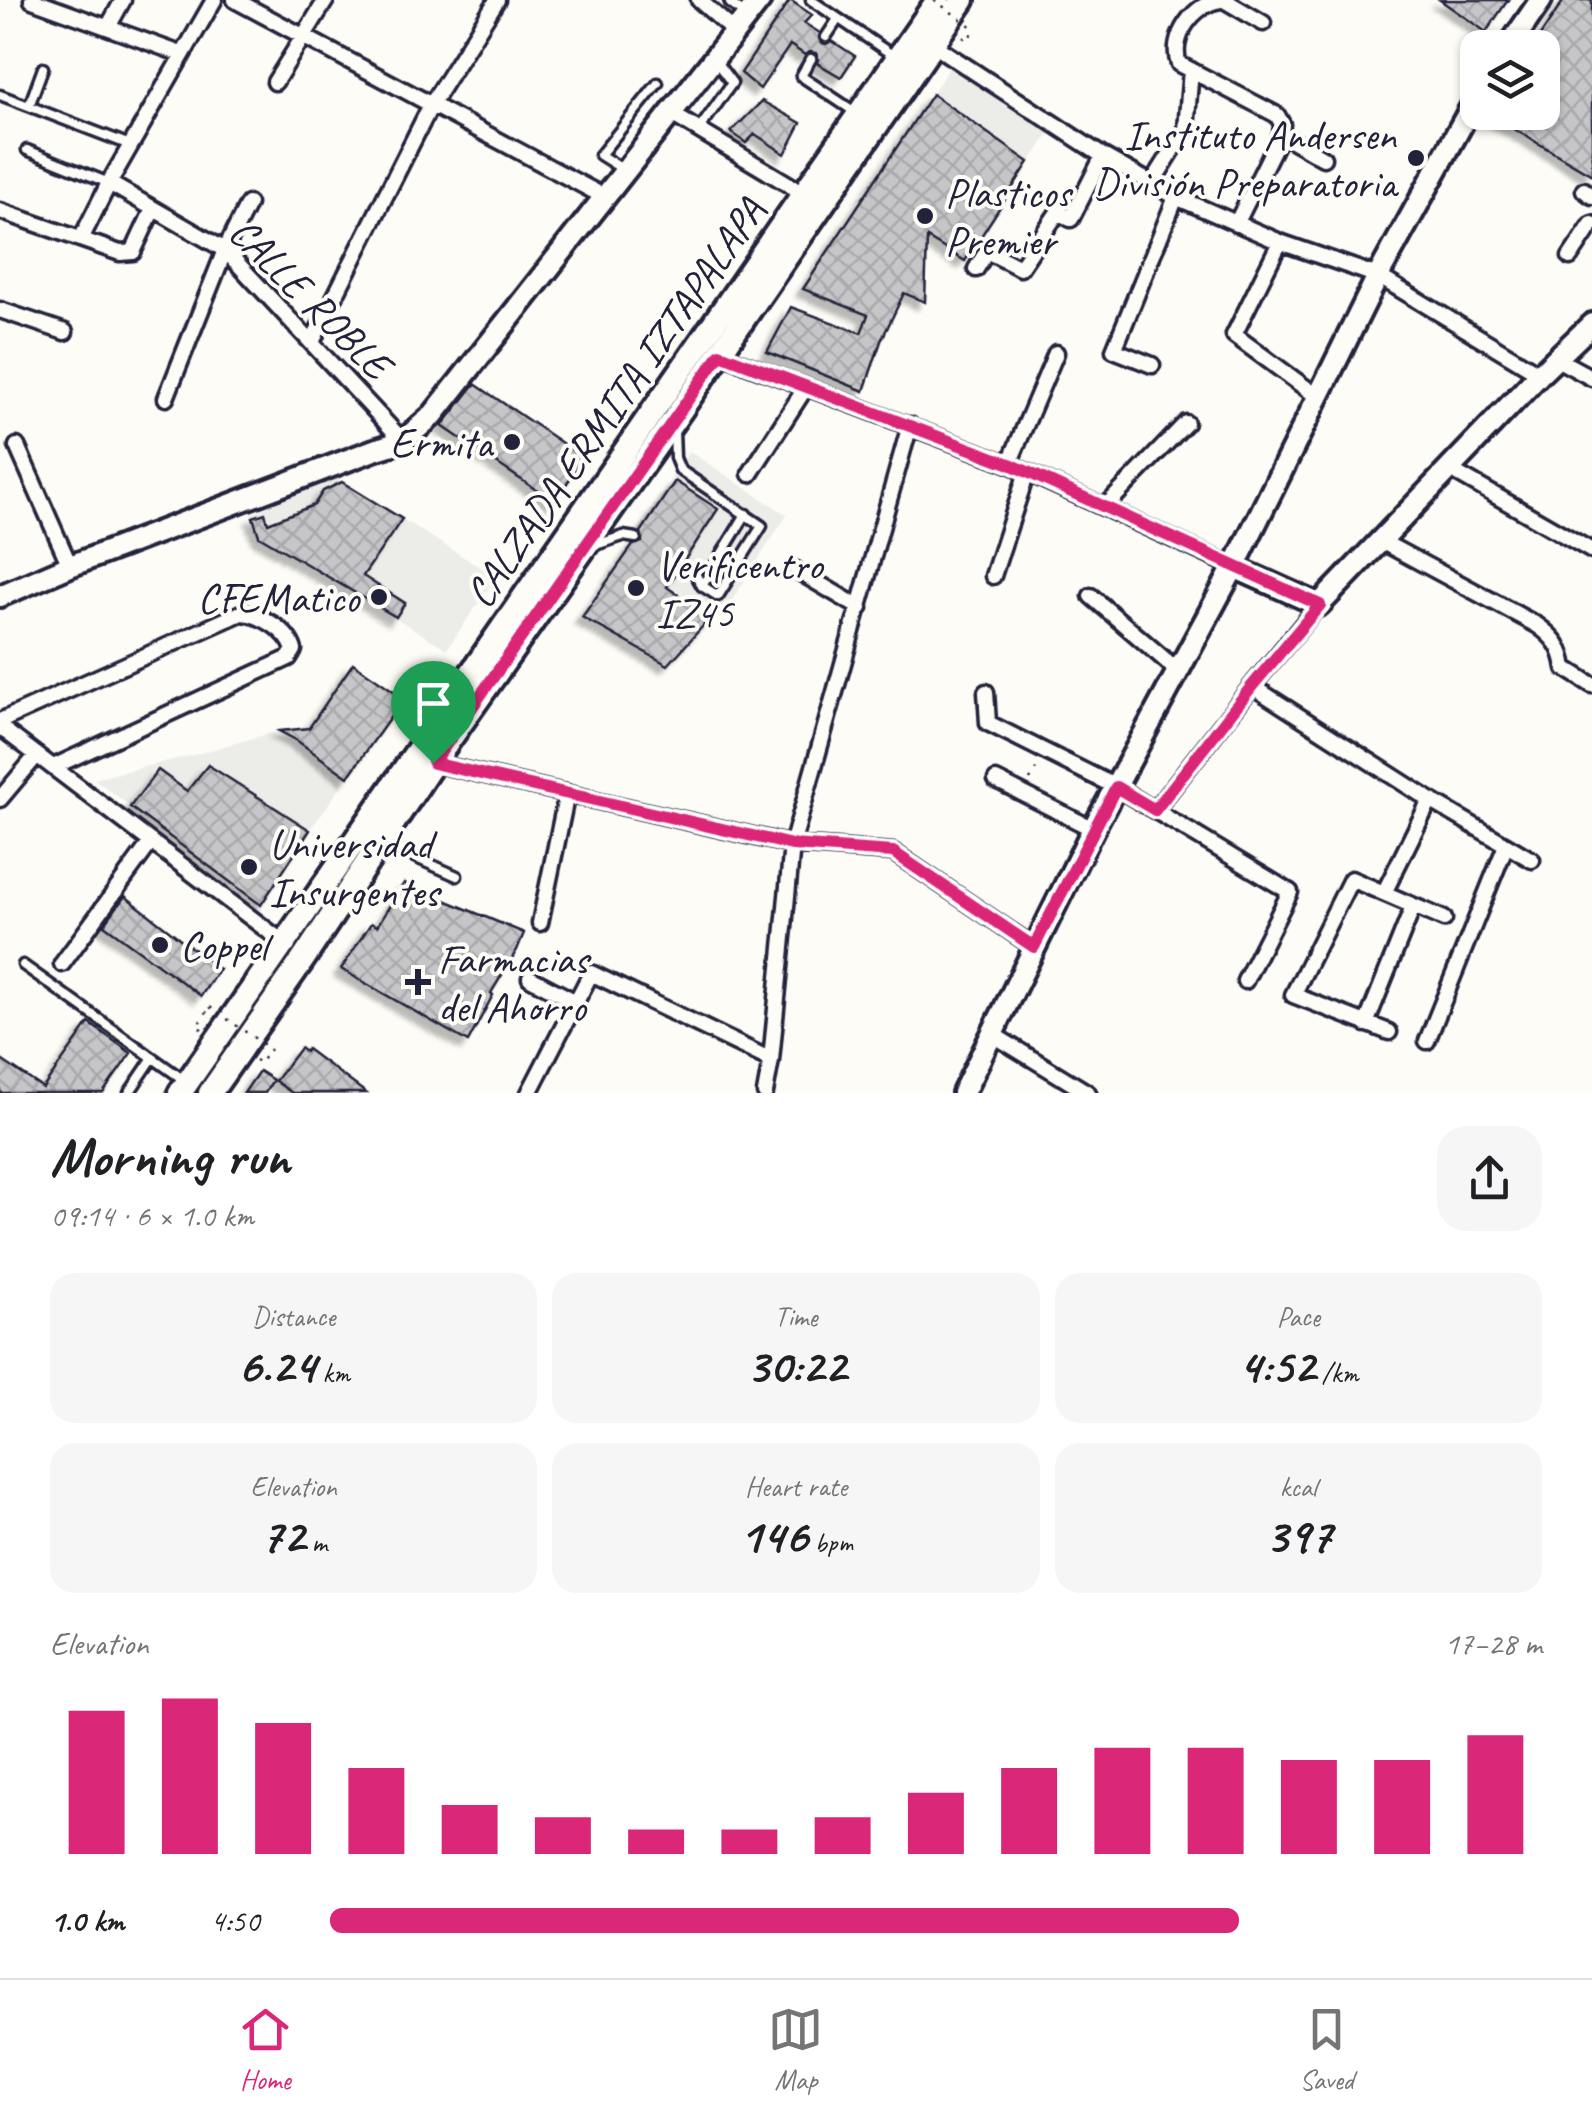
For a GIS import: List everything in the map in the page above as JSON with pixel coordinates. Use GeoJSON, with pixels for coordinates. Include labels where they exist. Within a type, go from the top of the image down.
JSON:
{"type":"FeatureCollection","features":[{"type":"Feature","properties":{"kind":"main road","name":"CALZADA ERMITA IZTAPALAPA"},"geometry":{"type":"LineString","coordinates":[[184,1088],[936,0]]}},
{"type":"Feature","properties":{"kind":"main road","name":"CALZADA ERMITA IZTAPALAPA"},"geometry":{"type":"LineString","coordinates":[[210,1093],[433,763],[963,0]]}},
{"type":"Feature","properties":{"kind":"street"},"geometry":{"type":"LineString","coordinates":[[32,0],[182,54]]}},
{"type":"Feature","properties":{"kind":"street"},"geometry":{"type":"LineString","coordinates":[[108,26],[123,0]]}},
{"type":"Feature","properties":{"kind":"street"},"geometry":{"type":"LineString","coordinates":[[81,239],[214,0]]}},
{"type":"Feature","properties":{"kind":"street"},"geometry":{"type":"LineString","coordinates":[[235,0],[604,196]]}},
{"type":"Feature","properties":{"kind":"street"},"geometry":{"type":"LineString","coordinates":[[275,82],[326,0]]}},
{"type":"Feature","properties":{"kind":"street"},"geometry":{"type":"LineString","coordinates":[[312,342],[431,106],[497,0]]}},
{"type":"Feature","properties":{"kind":"street"},"geometry":{"type":"LineString","coordinates":[[0,596],[404,440],[433,415],[747,16],[699,0]]}},
{"type":"Feature","properties":{"kind":"street"},"geometry":{"type":"LineString","coordinates":[[1236,224],[1282,124],[1278,116],[1179,64],[1174,52],[1180,35],[1208,1],[1222,0],[1263,23]]}},
{"type":"Feature","properties":{"kind":"street"},"geometry":{"type":"LineString","coordinates":[[1520,30],[1541,0]]}},
{"type":"Feature","properties":{"kind":"street"},"geometry":{"type":"LineString","coordinates":[[932,44],[1103,156],[1176,197],[1280,242],[1378,276],[1540,374]]}},
{"type":"Feature","properties":{"kind":"street"},"geometry":{"type":"LineString","coordinates":[[1152,183],[1186,129],[1191,70]]}},
{"type":"Feature","properties":{"kind":"street"},"geometry":{"type":"LineString","coordinates":[[670,113],[803,194]]}},
{"type":"Feature","properties":{"kind":"street"},"geometry":{"type":"LineString","coordinates":[[963,1093],[1093,829],[1234,568],[1378,276],[1460,128]]}},
{"type":"Feature","properties":{"kind":"street"},"geometry":{"type":"LineString","coordinates":[[1280,134],[1323,158]]}},
{"type":"Feature","properties":{"kind":"street"},"geometry":{"type":"LineString","coordinates":[[976,270],[987,252],[1020,268],[1058,212],[1071,219],[1103,156]]}},
{"type":"Feature","properties":{"kind":"street","name":"CALLE ROBLE"},"geometry":{"type":"LineString","coordinates":[[109,183],[225,250],[404,440]]}},
{"type":"Feature","properties":{"kind":"street"},"geometry":{"type":"LineString","coordinates":[[1152,365],[1114,350],[1176,197]]}},
{"type":"Feature","properties":{"kind":"street"},"geometry":{"type":"LineString","coordinates":[[166,398],[225,250],[248,204]]}},
{"type":"Feature","properties":{"kind":"street"},"geometry":{"type":"LineString","coordinates":[[0,211],[120,253],[133,252],[153,209]]}},
{"type":"Feature","properties":{"kind":"street"},"geometry":{"type":"LineString","coordinates":[[1570,257],[1592,224]]}},
{"type":"Feature","properties":{"kind":"street"},"geometry":{"type":"LineString","coordinates":[[1280,242],[1234,335],[1318,397]]}},
{"type":"Feature","properties":{"kind":"street"},"geometry":{"type":"LineString","coordinates":[[0,310],[64,332]]}},
{"type":"Feature","properties":{"kind":"street"},"geometry":{"type":"LineString","coordinates":[[1155,810],[1320,605],[1592,324]]}},
{"type":"Feature","properties":{"kind":"street"},"geometry":{"type":"LineString","coordinates":[[1010,464],[1056,353]]}},
{"type":"Feature","properties":{"kind":"street"},"geometry":{"type":"LineString","coordinates":[[720,354],[1010,464],[1320,605]]}},
{"type":"Feature","properties":{"kind":"street"},"geometry":{"type":"LineString","coordinates":[[1557,358],[1592,378]]}},
{"type":"Feature","properties":{"kind":"street"},"geometry":{"type":"LineString","coordinates":[[750,474],[806,387]]}},
{"type":"Feature","properties":{"kind":"street"},"geometry":{"type":"LineString","coordinates":[[1105,507],[1186,423]]}},
{"type":"Feature","properties":{"kind":"street"},"geometry":{"type":"LineString","coordinates":[[765,1093],[792,845],[910,426]]}},
{"type":"Feature","properties":{"kind":"street"},"geometry":{"type":"LineString","coordinates":[[17,446],[70,566]]}},
{"type":"Feature","properties":{"kind":"street"},"geometry":{"type":"LineString","coordinates":[[1449,469],[1592,551]]}},
{"type":"Feature","properties":{"kind":"street"},"geometry":{"type":"LineString","coordinates":[[993,576],[1027,472]]}},
{"type":"Feature","properties":{"kind":"street"},"geometry":{"type":"LineString","coordinates":[[1379,540],[1537,625],[1554,637],[1563,653],[1565,668],[1592,685]]}},
{"type":"Feature","properties":{"kind":"street"},"geometry":{"type":"LineString","coordinates":[[796,570],[860,608]]}},
{"type":"Feature","properties":{"kind":"street"},"geometry":{"type":"LineString","coordinates":[[1091,596],[1178,671]]}},
{"type":"Feature","properties":{"kind":"street"},"geometry":{"type":"LineString","coordinates":[[54,767],[289,658],[294,650],[292,642],[268,621],[241,613],[0,724],[37,755],[304,958]]}},
{"type":"Feature","properties":{"kind":"street"},"geometry":{"type":"LineString","coordinates":[[1252,686],[1532,860]]}},
{"type":"Feature","properties":{"kind":"street"},"geometry":{"type":"LineString","coordinates":[[986,692],[988,723],[1116,787],[1290,892],[1245,981]]}},
{"type":"Feature","properties":{"kind":"street"},"geometry":{"type":"LineString","coordinates":[[0,799],[37,755]]}},
{"type":"Feature","properties":{"kind":"street"},"geometry":{"type":"LineString","coordinates":[[433,763],[792,845],[893,852],[1034,947]]}},
{"type":"Feature","properties":{"kind":"street"},"geometry":{"type":"LineString","coordinates":[[996,780],[1093,829]]}},
{"type":"Feature","properties":{"kind":"street"},"geometry":{"type":"LineString","coordinates":[[540,922],[567,793]]}},
{"type":"Feature","properties":{"kind":"street"},"geometry":{"type":"LineString","coordinates":[[1384,894],[1430,800]]}},
{"type":"Feature","properties":{"kind":"street"},"geometry":{"type":"LineString","coordinates":[[62,964],[151,842]]}},
{"type":"Feature","properties":{"kind":"street"},"geometry":{"type":"LineString","coordinates":[[1427,1041],[1506,845]]}},
{"type":"Feature","properties":{"kind":"street"},"geometry":{"type":"LineString","coordinates":[[1389,1032],[1292,995],[1351,879],[1444,920]]}},
{"type":"Feature","properties":{"kind":"street"},"geometry":{"type":"LineString","coordinates":[[1366,1024],[1413,907]]}},
{"type":"Feature","properties":{"kind":"street"},"geometry":{"type":"LineString","coordinates":[[529,1093],[591,972],[771,1060]]}},
{"type":"Feature","properties":{"kind":"street"},"geometry":{"type":"LineString","coordinates":[[530,978],[576,1002]]}},
{"type":"Feature","properties":{"kind":"street"},"geometry":{"type":"LineString","coordinates":[[992,1034],[1088,1093]]}},
{"type":"Feature","properties":{"kind":"lane"},"geometry":{"type":"LineString","coordinates":[[730,0],[747,16]]}},
{"type":"Feature","properties":{"kind":"lane"},"geometry":{"type":"LineString","coordinates":[[811,0],[898,59]]}},
{"type":"Feature","properties":{"kind":"lane"},"geometry":{"type":"LineString","coordinates":[[826,36],[838,19]]}},
{"type":"Feature","properties":{"kind":"lane"},"geometry":{"type":"LineString","coordinates":[[811,59],[800,76],[859,114]]}},
{"type":"Feature","properties":{"kind":"lane"},"geometry":{"type":"LineString","coordinates":[[698,131],[732,83],[714,60]]}},
{"type":"Feature","properties":{"kind":"lane"},"geometry":{"type":"LineString","coordinates":[[29,106],[43,68]]}},
{"type":"Feature","properties":{"kind":"lane"},"geometry":{"type":"LineString","coordinates":[[624,170],[600,155],[658,82]]}},
{"type":"Feature","properties":{"kind":"lane"},"geometry":{"type":"LineString","coordinates":[[0,94],[130,145]]}},
{"type":"Feature","properties":{"kind":"lane"},"geometry":{"type":"LineString","coordinates":[[27,150],[109,183]]}},
{"type":"Feature","properties":{"kind":"lane"},"geometry":{"type":"LineString","coordinates":[[674,420],[675,458],[680,470],[762,526],[718,596],[702,586],[694,570]]}},
{"type":"Feature","properties":{"kind":"lane"},"geometry":{"type":"LineString","coordinates":[[702,586],[746,514]]}},
{"type":"Feature","properties":{"kind":"lane"},"geometry":{"type":"LineString","coordinates":[[584,549],[623,536],[636,538]]}},
{"type":"Feature","properties":{"kind":"lane"},"geometry":{"type":"LineString","coordinates":[[381,842],[456,876]]}},
{"type":"Feature","properties":{"kind":"lane"},"geometry":{"type":"LineString","coordinates":[[23,965],[152,1059],[184,1088]]}},
{"type":"Feature","properties":{"kind":"lane"},"geometry":{"type":"LineString","coordinates":[[129,1093],[152,1059]]}},
{"type":"Feature","properties":{"kind":"path"},"geometry":{"type":"LineString","coordinates":[[936,0],[975,29],[967,40]]}},
{"type":"Feature","properties":{"kind":"path"},"geometry":{"type":"LineString","coordinates":[[1024,794],[1045,750]]}},
{"type":"Feature","properties":{"kind":"path"},"geometry":{"type":"LineString","coordinates":[[197,1026],[210,1007],[270,1049],[260,1063]]}},
{"type":"Feature","properties":{"kind":"shaded area"},"geometry":{"type":"Polygon","coordinates":[[[949,68],[1050,133],[1005,198],[907,132],[949,68]]]}},
{"type":"Feature","properties":{"kind":"shaded area"},"geometry":{"type":"Polygon","coordinates":[[[689,451],[787,515],[720,619],[622,555],[689,451]]]}},
{"type":"Feature","properties":{"kind":"shaded area"},"geometry":{"type":"Polygon","coordinates":[[[334,477],[496,577],[447,649],[259,536],[251,514],[334,477]]]}},
{"type":"Feature","properties":{"kind":"shaded area"},"geometry":{"type":"Polygon","coordinates":[[[353,663],[404,698],[261,905],[94,779],[279,731],[309,728],[353,663]]]}},
{"type":"Feature","properties":{"kind":"building"},"geometry":{"type":"Polygon","coordinates":[[[790,0],[812,15],[804,23],[820,33],[821,43],[832,41],[855,56],[841,77],[817,63],[816,53],[805,55],[790,45],[760,89],[741,73],[790,0]]]}},
{"type":"Feature","properties":{"kind":"building"},"geometry":{"type":"Polygon","coordinates":[[[1440,0],[1508,0],[1487,30],[1440,0]]]}},
{"type":"Feature","properties":{"kind":"building"},"geometry":{"type":"Polygon","coordinates":[[[1564,0],[1592,0],[1592,175],[1516,130],[1560,130],[1560,30],[1544,30],[1564,0]]]}},
{"type":"Feature","properties":{"kind":"building"},"geometry":{"type":"Polygon","coordinates":[[[932,94],[1029,162],[965,261],[927,238],[925,302],[904,293],[881,341],[864,391],[767,352],[791,307],[861,333],[868,315],[803,289],[932,94]]]}},
{"type":"Feature","properties":{"kind":"building"},"geometry":{"type":"Polygon","coordinates":[[[762,101],[801,123],[785,154],[755,134],[746,143],[731,132],[762,101]]]}},
{"type":"Feature","properties":{"kind":"building","name":"Ermita"},"geometry":{"type":"Polygon","coordinates":[[[475,384],[584,458],[554,502],[442,426],[475,384]]]}},
{"type":"Feature","properties":{"kind":"building"},"geometry":{"type":"Polygon","coordinates":[[[675,481],[718,509],[667,587],[711,617],[668,665],[582,617],[633,545],[642,542],[641,532],[675,481]]]}},
{"type":"Feature","properties":{"kind":"building"},"geometry":{"type":"Polygon","coordinates":[[[342,482],[402,519],[363,576],[405,603],[396,617],[259,536],[253,517],[265,513],[268,523],[314,505],[323,491],[342,482]]]}},
{"type":"Feature","properties":{"kind":"building"},"geometry":{"type":"Polygon","coordinates":[[[353,663],[404,698],[348,777],[279,731],[309,728],[353,663]]]}},
{"type":"Feature","properties":{"kind":"building","name":"Universidad Insurgentes"},"geometry":{"type":"Polygon","coordinates":[[[208,765],[310,830],[261,905],[130,807],[158,770],[187,791],[208,765]]]}},
{"type":"Feature","properties":{"kind":"building"},"geometry":{"type":"Polygon","coordinates":[[[404,883],[524,933],[468,1042],[341,969],[371,923],[377,926],[404,883]]]}},
{"type":"Feature","properties":{"kind":"building","name":"Coppel"},"geometry":{"type":"Polygon","coordinates":[[[125,896],[219,969],[201,996],[104,925],[125,896]]]}},
{"type":"Feature","properties":{"kind":"building"},"geometry":{"type":"Polygon","coordinates":[[[89,1023],[131,1053],[103,1093],[0,1093],[0,1059],[43,1088],[89,1023]]]}},
{"type":"Feature","properties":{"kind":"building"},"geometry":{"type":"Polygon","coordinates":[[[300,1048],[305,1052],[307,1049],[366,1093],[292,1093],[275,1081],[300,1048]]]}},
{"type":"Feature","properties":{"kind":"building"},"geometry":{"type":"Polygon","coordinates":[[[259,1071],[273,1080],[265,1093],[244,1093],[259,1071]]]}},
{"type":"Feature","properties":{"kind":"place","name":"Instituto Andersen División Preparatoria"},"geometry":{"type":"Point","coordinates":[1416,158]}},
{"type":"Feature","properties":{"kind":"place","name":"Plasticos Premier"},"geometry":{"type":"Point","coordinates":[925,216]}},
{"type":"Feature","properties":{"kind":"place","name":"Ermita"},"geometry":{"type":"Point","coordinates":[512,442]}},
{"type":"Feature","properties":{"kind":"place","name":"Verificentro IZ45"},"geometry":{"type":"Point","coordinates":[636,588]}},
{"type":"Feature","properties":{"kind":"place","name":"CFEMatico"},"geometry":{"type":"Point","coordinates":[379,597]}},
{"type":"Feature","properties":{"kind":"place","name":"Universidad Insurgentes"},"geometry":{"type":"Point","coordinates":[249,867]}},
{"type":"Feature","properties":{"kind":"place","name":"Coppel"},"geometry":{"type":"Point","coordinates":[160,945]}},
{"type":"Feature","properties":{"kind":"place","name":"Farmacias del Ahorro"},"geometry":{"type":"Point","coordinates":[418,982]}},
{"type":"Feature","properties":{"kind":"route"},"geometry":{"type":"LineString","coordinates":[[720,354],[1010,464],[1320,605],[1155,810],[1116,787],[1034,947],[893,852],[792,845],[433,763],[720,354]]}}]}
